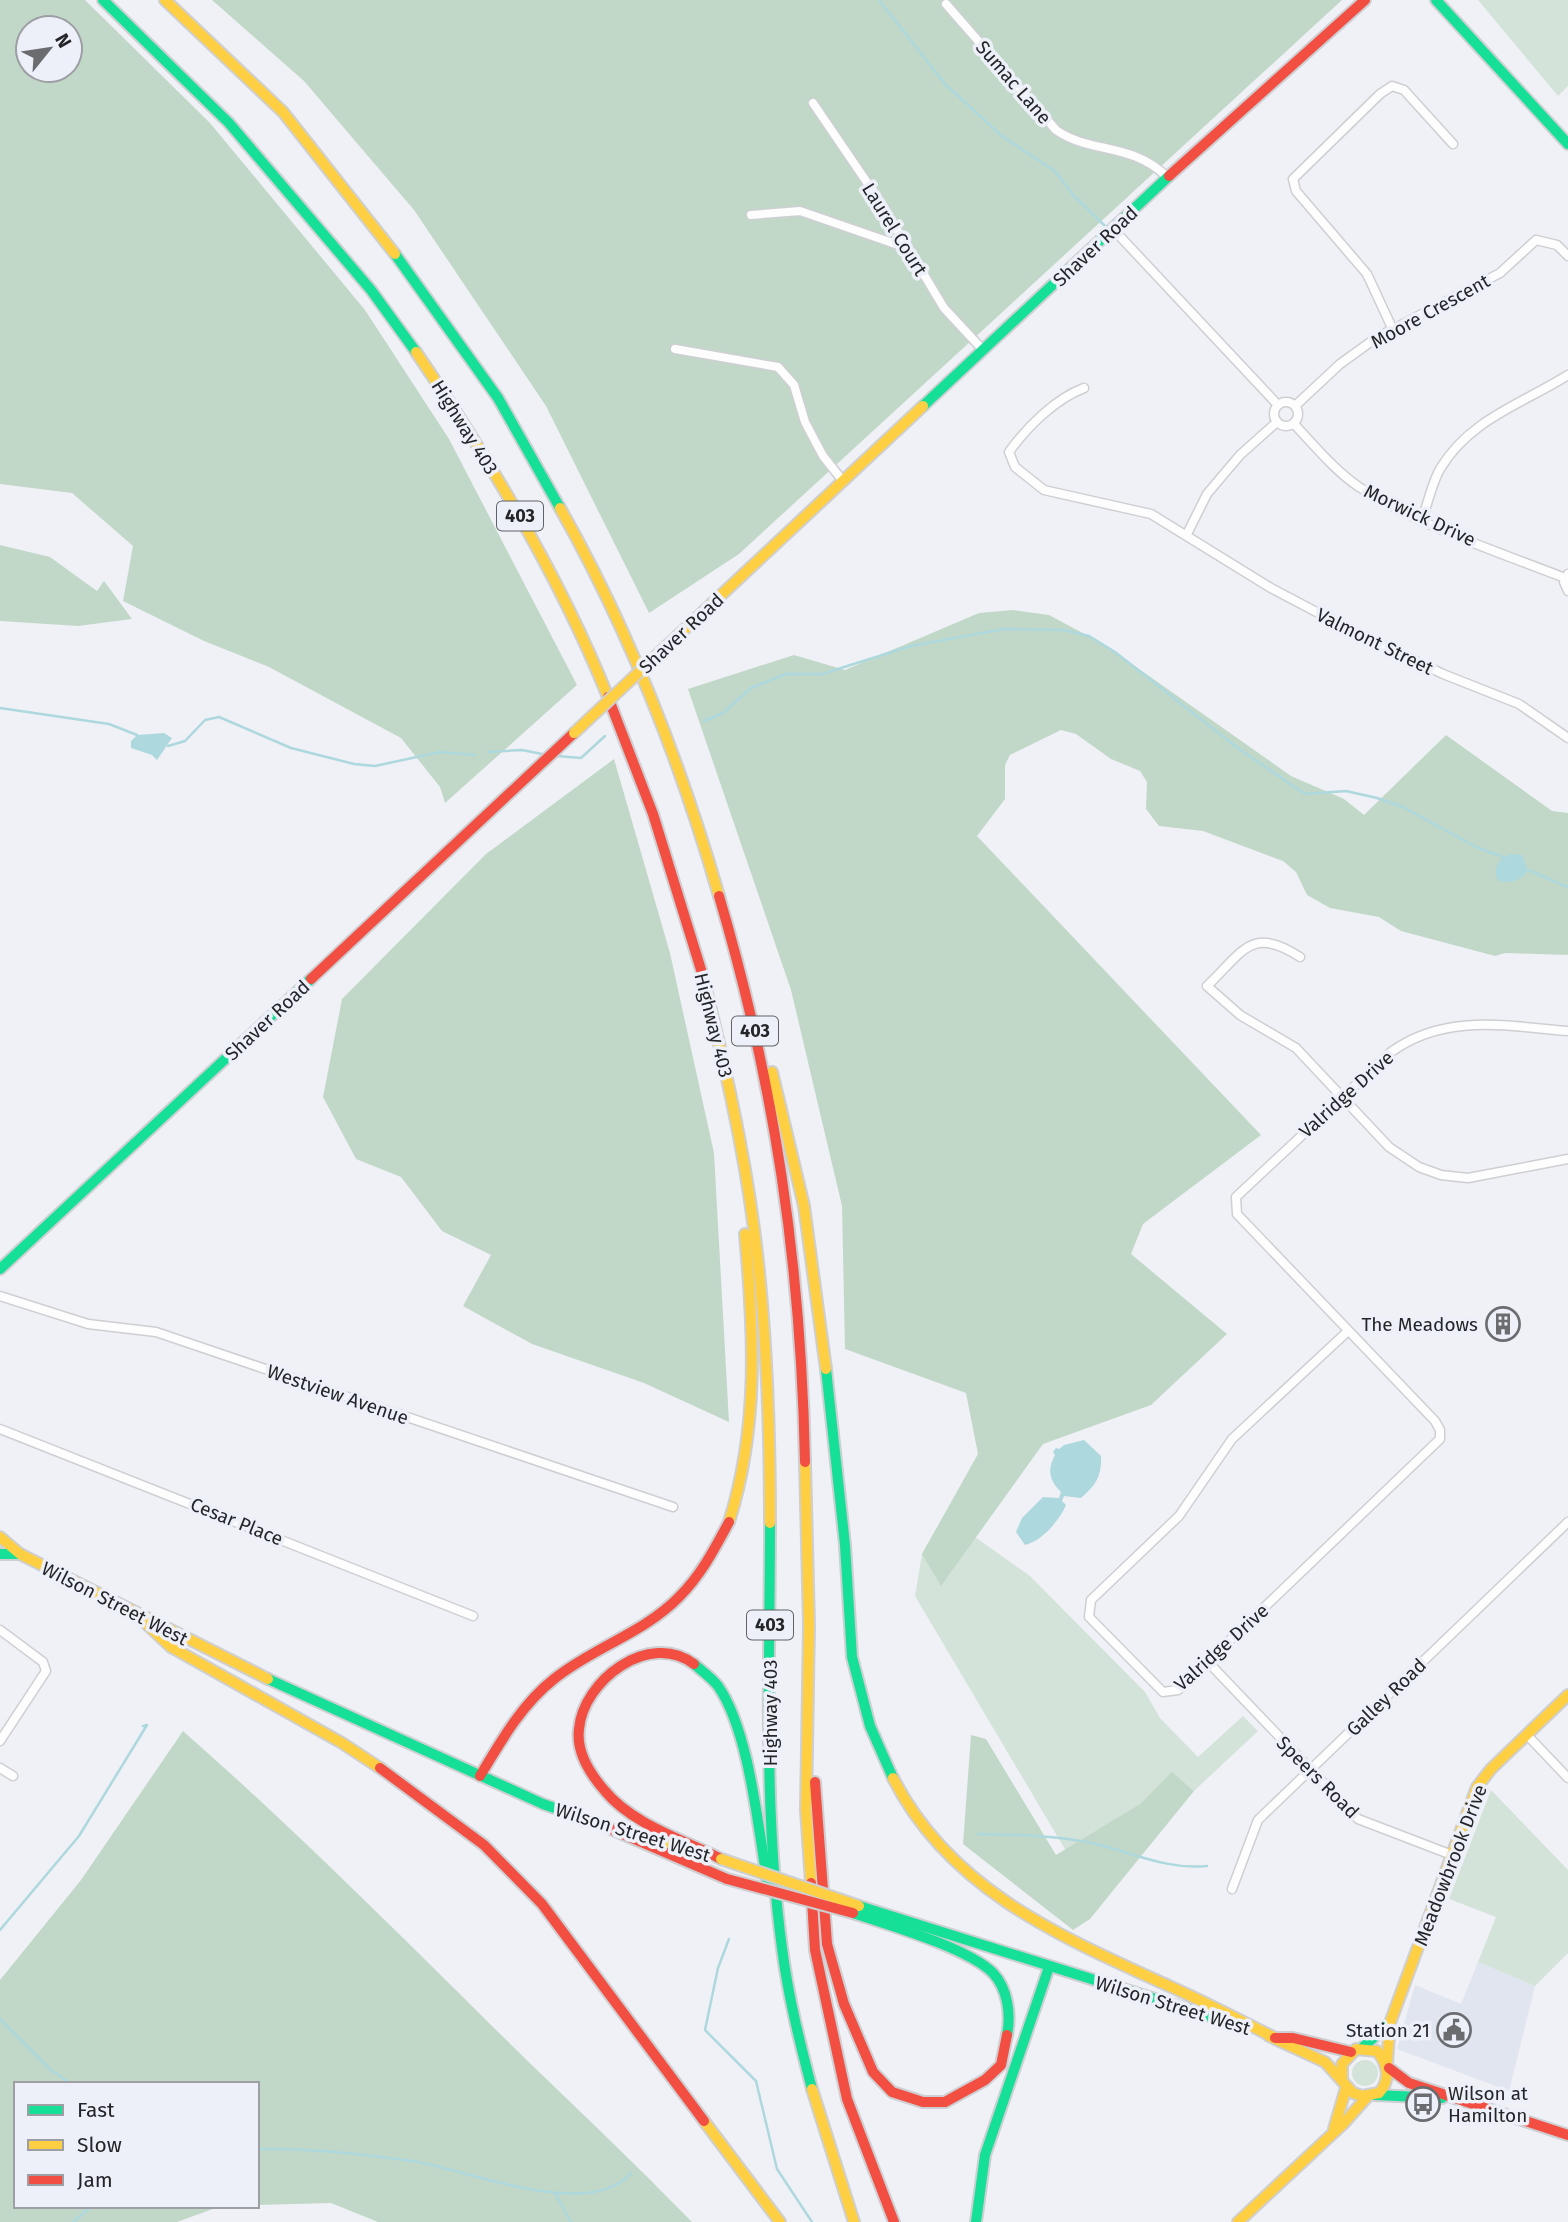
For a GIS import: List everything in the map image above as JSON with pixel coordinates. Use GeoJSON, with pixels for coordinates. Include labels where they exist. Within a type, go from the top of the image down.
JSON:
{"type":"FeatureCollection","features":[{"type":"Feature","properties":{"kind":"main road","name":"Highway 403"},"geometry":{"type":"LineString","coordinates":[[103,0],[216,108],[389,313],[459,413],[521,518],[582,635],[624,735],[665,849],[715,1021],[744,1155],[764,1311],[772,1481],[771,1804],[783,1958],[812,2097],[854,2222]]}},
{"type":"Feature","properties":{"kind":"main road","name":"Highway 403"},"geometry":{"type":"LineString","coordinates":[[165,0],[283,112],[422,288],[498,398],[569,523],[658,712],[700,829],[747,990],[781,1157],[794,1259],[803,1366],[809,1625],[806,1810],[815,1950],[847,2099],[894,2222]]}},
{"type":"Feature","properties":{"kind":"main road","name":"Shaver Road"},"geometry":{"type":"LineString","coordinates":[[0,1269],[1167,177],[1365,0]]}},
{"type":"Feature","properties":{"kind":"main road"},"geometry":{"type":"LineString","coordinates":[[1436,0],[1568,144]]}},
{"type":"Feature","properties":{"kind":"main road"},"geometry":{"type":"LineString","coordinates":[[747,990],[784,1111],[815,1272],[845,1546],[848,1626],[860,1690],[875,1740],[901,1793],[927,1833],[963,1871],[1005,1905],[1053,1934],[1275,2038]]}},
{"type":"Feature","properties":{"kind":"main road"},"geometry":{"type":"LineString","coordinates":[[480,1776],[524,1706],[555,1678],[640,1626],[679,1598],[703,1568],[733,1514],[743,1473],[750,1409],[754,1322],[741,1200],[715,1021]]}},
{"type":"Feature","properties":{"kind":"main road","name":"Wilson Street West"},"geometry":{"type":"LineString","coordinates":[[0,1537],[20,1554],[137,1615],[317,1704],[480,1776],[597,1823],[722,1859],[856,1910],[1275,2038],[1284,2046],[1320,2059],[1344,2084]]}},
{"type":"Feature","properties":{"kind":"main road","name":"Wilson Street West"},"geometry":{"type":"LineString","coordinates":[[0,1554],[20,1554]]}},
{"type":"Feature","properties":{"kind":"main road"},"geometry":{"type":"LineString","coordinates":[[137,1615],[171,1647],[342,1743],[412,1789],[484,1845],[542,1904],[780,2222]]}},
{"type":"Feature","properties":{"kind":"main road"},"geometry":{"type":"LineString","coordinates":[[597,1823],[727,1879],[856,1910],[947,1946],[993,1973],[1005,1993],[1010,2021],[1000,2065],[985,2080],[945,2102],[923,2102],[892,2092],[873,2073],[856,2038],[827,1944],[809,1625]]}},
{"type":"Feature","properties":{"kind":"main road"},"geometry":{"type":"LineString","coordinates":[[722,1859],[607,1793],[582,1756],[578,1732],[585,1698],[594,1685],[617,1664],[645,1655],[670,1653],[695,1665],[716,1683],[728,1705],[739,1736],[783,1958]]}},
{"type":"Feature","properties":{"kind":"main road","name":"Meadowbrook Drive"},"geometry":{"type":"LineString","coordinates":[[1388,2066],[1390,2023],[1477,1787],[1491,1769],[1568,1696]]}},
{"type":"Feature","properties":{"kind":"main road"},"geometry":{"type":"LineString","coordinates":[[976,2222],[985,2155],[1048,1967]]}},
{"type":"Feature","properties":{"kind":"main road","name":"Meadowbrook Drive"},"geometry":{"type":"LineString","coordinates":[[1362,2048],[1390,2023]]}},
{"type":"Feature","properties":{"kind":"main road","name":"Wilson Street West"},"geometry":{"type":"LineString","coordinates":[[1275,2038],[1287,2035],[1324,2048],[1351,2052]]}},
{"type":"Feature","properties":{"kind":"main road"},"geometry":{"type":"LineString","coordinates":[[1334,2129],[1344,2084],[1342,2064],[1351,2052],[1362,2048],[1377,2051],[1388,2066],[1409,2082],[1568,2135]]}},
{"type":"Feature","properties":{"kind":"main road"},"geometry":{"type":"LineString","coordinates":[[1238,2222],[1334,2129],[1386,2084],[1388,2066]]}},
{"type":"Feature","properties":{"kind":"main road"},"geometry":{"type":"LineString","coordinates":[[1344,2084],[1352,2093],[1371,2096],[1452,2098]]}},
{"type":"Feature","properties":{"kind":"street","name":"Sumac Lane"},"geometry":{"type":"LineString","coordinates":[[946,4],[1056,130],[1073,140],[1130,153],[1167,177]]}},
{"type":"Feature","properties":{"kind":"street"},"geometry":{"type":"LineString","coordinates":[[1393,330],[1367,274],[1296,191],[1293,179],[1380,94],[1392,86],[1404,90],[1452,144]]}},
{"type":"Feature","properties":{"kind":"street","name":"Laurel Court"},"geometry":{"type":"LineString","coordinates":[[813,103],[944,307],[983,351]]}},
{"type":"Feature","properties":{"kind":"street"},"geometry":{"type":"LineString","coordinates":[[751,215],[800,211],[907,248]]}},
{"type":"Feature","properties":{"kind":"street"},"geometry":{"type":"LineString","coordinates":[[1113,229],[1278,405]]}},
{"type":"Feature","properties":{"kind":"street","name":"Moore Crescent"},"geometry":{"type":"LineString","coordinates":[[1295,406],[1340,364],[1393,330],[1500,273],[1536,240],[1558,245],[1568,256]]}},
{"type":"Feature","properties":{"kind":"street"},"geometry":{"type":"LineString","coordinates":[[675,349],[778,368],[792,381],[813,438],[843,481]]}},
{"type":"Feature","properties":{"kind":"street"},"geometry":{"type":"LineString","coordinates":[[1422,519],[1439,470],[1467,434],[1490,416],[1539,393],[1568,374]]}},
{"type":"Feature","properties":{"kind":"street","name":"Valmont Street"},"geometry":{"type":"LineString","coordinates":[[1084,388],[1067,394],[1018,439],[1009,452],[1015,467],[1044,490],[1152,514],[1271,588],[1319,614],[1443,674],[1519,704],[1568,738]]}},
{"type":"Feature","properties":{"kind":"street"},"geometry":{"type":"LineString","coordinates":[[1288,402],[1295,406],[1298,416],[1294,424],[1286,426],[1277,422],[1274,414],[1278,405],[1288,402]]}},
{"type":"Feature","properties":{"kind":"street"},"geometry":{"type":"LineString","coordinates":[[1186,534],[1206,494],[1240,455],[1277,422]]}},
{"type":"Feature","properties":{"kind":"street","name":"Morwick Drive"},"geometry":{"type":"LineString","coordinates":[[1294,424],[1327,460],[1358,486],[1422,519],[1566,576]]}},
{"type":"Feature","properties":{"kind":"street"},"geometry":{"type":"LineString","coordinates":[[1566,576],[1568,591]]}},
{"type":"Feature","properties":{"kind":"street"},"geometry":{"type":"LineString","coordinates":[[1300,957],[1271,941],[1256,942],[1207,986],[1240,1016],[1296,1048],[1399,1155],[1419,1167],[1441,1175],[1479,1177],[1568,1159]]}},
{"type":"Feature","properties":{"kind":"street","name":"Valridge Drive"},"geometry":{"type":"LineString","coordinates":[[1348,1331],[1232,1439],[1179,1516],[1088,1605],[1089,1617],[1163,1692],[1178,1690],[1440,1439],[1440,1430],[1435,1421],[1237,1214],[1234,1203],[1236,1197],[1341,1097],[1402,1044],[1434,1029],[1468,1024],[1568,1031]]}},
{"type":"Feature","properties":{"kind":"street","name":"Westview Avenue"},"geometry":{"type":"LineString","coordinates":[[0,1296],[88,1324],[156,1332],[673,1507]]}},
{"type":"Feature","properties":{"kind":"street","name":"Cesar Place"},"geometry":{"type":"LineString","coordinates":[[0,1429],[473,1616]]}},
{"type":"Feature","properties":{"kind":"street","name":"Galley Road"},"geometry":{"type":"LineString","coordinates":[[1232,1889],[1258,1820],[1568,1522]]}},
{"type":"Feature","properties":{"kind":"street"},"geometry":{"type":"LineString","coordinates":[[0,1630],[43,1662],[46,1671],[0,1741]]}},
{"type":"Feature","properties":{"kind":"street","name":"Speers Road"},"geometry":{"type":"LineString","coordinates":[[1208,1662],[1363,1822],[1452,1855]]}},
{"type":"Feature","properties":{"kind":"street"},"geometry":{"type":"LineString","coordinates":[[1527,1735],[1568,1777]]}},
{"type":"Feature","properties":{"kind":"street"},"geometry":{"type":"LineString","coordinates":[[0,1768],[13,1776]]}},
{"type":"Feature","properties":{"kind":"shaded area"},"geometry":{"type":"Polygon","coordinates":[[[1478,0],[1568,0],[1568,86],[1558,96],[1478,0]]]}},
{"type":"Feature","properties":{"kind":"shaded area"},"geometry":{"type":"Polygon","coordinates":[[[944,1515],[1030,1576],[1145,1692],[1160,1718],[1198,1757],[1243,1716],[1258,1731],[1194,1791],[1172,1773],[1140,1804],[1066,1851],[915,1596],[922,1554],[944,1515]]]}},
{"type":"Feature","properties":{"kind":"shaded area"},"geometry":{"type":"Polygon","coordinates":[[[1491,1790],[1568,1870],[1568,1953],[1535,1986],[1478,1962],[1496,1917],[1449,1899],[1491,1790]]]}},
{"type":"Feature","properties":{"kind":"shaded area"},"geometry":{"type":"Polygon","coordinates":[[[1478,1962],[1535,1986],[1509,2091],[1397,2049],[1415,1985],[1461,2004],[1478,1962]]]}},
{"type":"Feature","properties":{"kind":"shaded area"},"geometry":{"type":"Polygon","coordinates":[[[1365,2060],[1374,2064],[1378,2073],[1374,2082],[1365,2086],[1356,2082],[1352,2073],[1356,2064],[1365,2060]]]}},
{"type":"Feature","properties":{"kind":"green space"},"geometry":{"type":"Polygon","coordinates":[[[0,0],[85,0],[210,123],[365,310],[449,439],[577,685],[445,803],[440,787],[401,738],[269,667],[204,641],[123,601],[133,546],[72,493],[0,484],[0,0]]]}},
{"type":"Feature","properties":{"kind":"green space"},"geometry":{"type":"Polygon","coordinates":[[[212,0],[1342,0],[739,554],[649,613],[546,406],[414,210],[304,81],[212,0]]]}},
{"type":"Feature","properties":{"kind":"green space"},"geometry":{"type":"Polygon","coordinates":[[[0,545],[50,557],[97,591],[104,581],[132,619],[78,626],[0,621],[0,545]]]}},
{"type":"Feature","properties":{"kind":"green space"},"geometry":{"type":"Polygon","coordinates":[[[1013,610],[1049,615],[1105,645],[1291,776],[1344,799],[1364,815],[1446,735],[1552,811],[1568,813],[1568,955],[1505,953],[1495,956],[1401,931],[1379,917],[1330,908],[1307,895],[1296,872],[1283,861],[1203,831],[1159,826],[1146,809],[1147,782],[1140,771],[1111,759],[1076,734],[1061,730],[1010,755],[1005,765],[1005,799],[977,836],[1261,1135],[1143,1224],[1131,1254],[1227,1334],[1151,1405],[1043,1444],[941,1586],[922,1554],[978,1454],[966,1393],[845,1349],[842,1206],[791,990],[688,689],[794,655],[845,670],[979,613],[1013,610]]]}},
{"type":"Feature","properties":{"kind":"green space"},"geometry":{"type":"Polygon","coordinates":[[[614,759],[670,953],[714,1153],[729,1422],[644,1383],[532,1344],[463,1306],[491,1255],[442,1231],[401,1177],[356,1159],[323,1097],[342,999],[486,854],[614,759]]]}},
{"type":"Feature","properties":{"kind":"green space"},"geometry":{"type":"Polygon","coordinates":[[[183,1731],[339,1876],[692,2222],[378,2222],[331,2203],[259,2205],[259,2082],[14,2082],[14,2208],[216,2208],[177,2222],[0,2222],[0,1980],[81,1880],[183,1731]]]}},
{"type":"Feature","properties":{"kind":"green space"},"geometry":{"type":"Polygon","coordinates":[[[971,1735],[986,1739],[1056,1855],[1140,1804],[1172,1772],[1194,1791],[1090,1919],[1073,1930],[963,1844],[971,1735]]]}},
{"type":"Feature","properties":{"kind":"water"},"geometry":{"type":"Polygon","coordinates":[[[164,733],[172,738],[157,760],[152,755],[131,748],[131,741],[137,735],[164,733]]]}},
{"type":"Feature","properties":{"kind":"water"},"geometry":{"type":"Polygon","coordinates":[[[1509,854],[1522,855],[1528,870],[1515,881],[1498,881],[1497,865],[1509,854]]]}},
{"type":"Feature","properties":{"kind":"water"},"geometry":{"type":"Polygon","coordinates":[[[1084,1440],[1101,1456],[1097,1480],[1081,1498],[1064,1496],[1062,1501],[1066,1505],[1054,1524],[1044,1535],[1025,1545],[1016,1532],[1022,1518],[1043,1497],[1059,1498],[1061,1492],[1050,1475],[1055,1455],[1053,1452],[1056,1448],[1084,1440]]]}},
{"type":"Feature","properties":{"kind":"waterway"},"geometry":{"type":"LineString","coordinates":[[879,0],[945,84],[1003,137],[1055,171],[1073,195],[1105,226]]}},
{"type":"Feature","properties":{"kind":"waterway"},"geometry":{"type":"LineString","coordinates":[[704,721],[723,713],[751,688],[786,674],[822,674],[911,646],[1004,629],[1064,630],[1089,636],[1115,652],[1239,749],[1305,794],[1346,791],[1377,798],[1403,807],[1476,847],[1503,857]]}},
{"type":"Feature","properties":{"kind":"waterway"},"geometry":{"type":"LineString","coordinates":[[0,708],[109,724],[137,735]]}},
{"type":"Feature","properties":{"kind":"waterway"},"geometry":{"type":"LineString","coordinates":[[168,746],[185,741],[205,720],[219,717],[291,748],[354,764],[375,766],[440,752],[475,755]]}},
{"type":"Feature","properties":{"kind":"waterway"},"geometry":{"type":"LineString","coordinates":[[557,756],[581,758],[605,736]]}},
{"type":"Feature","properties":{"kind":"waterway"},"geometry":{"type":"LineString","coordinates":[[488,752],[522,750],[547,755]]}},
{"type":"Feature","properties":{"kind":"waterway"},"geometry":{"type":"LineString","coordinates":[[1528,870],[1568,887]]}},
{"type":"Feature","properties":{"kind":"waterway"},"geometry":{"type":"LineString","coordinates":[[0,1930],[79,1836],[147,1725],[143,1726]]}},
{"type":"Feature","properties":{"kind":"waterway"},"geometry":{"type":"LineString","coordinates":[[978,1834],[1067,1839],[1178,1866],[1207,1866]]}},
{"type":"Feature","properties":{"kind":"waterway"},"geometry":{"type":"LineString","coordinates":[[729,1939],[718,1968],[705,2030],[756,2081],[777,2169],[812,2222]]}},
{"type":"Feature","properties":{"kind":"waterway"},"geometry":{"type":"LineString","coordinates":[[0,2019],[51,2070],[68,2082]]}},
{"type":"Feature","properties":{"kind":"waterway"},"geometry":{"type":"LineString","coordinates":[[259,2149],[334,2152],[412,2161],[557,2193],[587,2193],[612,2187],[631,2173]]}},
{"type":"Feature","properties":{"kind":"waterway"},"geometry":{"type":"LineString","coordinates":[[555,2193],[571,2222]]}},
{"type":"Feature","properties":{"kind":"waterway"},"geometry":{"type":"LineString","coordinates":[[73,2222],[90,2208]]}},
{"type":"Feature","properties":{"kind":"traffic: fast"},"geometry":{"type":"LineString","coordinates":[[103,0],[229,123],[371,290],[416,352]]}},
{"type":"Feature","properties":{"kind":"traffic: fast"},"geometry":{"type":"LineString","coordinates":[[1436,0],[1568,144]]}},
{"type":"Feature","properties":{"kind":"traffic: fast"},"geometry":{"type":"LineString","coordinates":[[923,406],[1169,176]]}},
{"type":"Feature","properties":{"kind":"traffic: fast"},"geometry":{"type":"LineString","coordinates":[[395,254],[498,398],[560,508]]}},
{"type":"Feature","properties":{"kind":"traffic: fast"},"geometry":{"type":"LineString","coordinates":[[0,1269],[311,979]]}},
{"type":"Feature","properties":{"kind":"traffic: fast"},"geometry":{"type":"LineString","coordinates":[[826,1369],[845,1545],[852,1657],[870,1726],[893,1778]]}},
{"type":"Feature","properties":{"kind":"traffic: fast"},"geometry":{"type":"LineString","coordinates":[[770,1523],[769,1736],[772,1842],[782,1948],[812,2089]]}},
{"type":"Feature","properties":{"kind":"traffic: fast"},"geometry":{"type":"LineString","coordinates":[[0,1554],[20,1554]]}},
{"type":"Feature","properties":{"kind":"traffic: fast"},"geometry":{"type":"LineString","coordinates":[[694,1664],[718,1686],[738,1729],[751,1782],[768,1885]]}},
{"type":"Feature","properties":{"kind":"traffic: fast"},"geometry":{"type":"LineString","coordinates":[[268,1679],[543,1804],[603,1825]]}},
{"type":"Feature","properties":{"kind":"traffic: fast"},"geometry":{"type":"LineString","coordinates":[[859,1906],[1244,2027]]}},
{"type":"Feature","properties":{"kind":"traffic: fast"},"geometry":{"type":"LineString","coordinates":[[853,1913],[947,1946],[993,1973],[1007,2002],[1007,2035]]}},
{"type":"Feature","properties":{"kind":"traffic: fast"},"geometry":{"type":"LineString","coordinates":[[976,2222],[985,2155],[1049,1967]]}},
{"type":"Feature","properties":{"kind":"traffic: fast"},"geometry":{"type":"LineString","coordinates":[[1362,2048],[1390,2023]]}},
{"type":"Feature","properties":{"kind":"traffic: fast"},"geometry":{"type":"LineString","coordinates":[[1375,2095],[1442,2098]]}},
{"type":"Feature","properties":{"kind":"traffic: slow"},"geometry":{"type":"LineString","coordinates":[[165,0],[283,112],[395,254]]}},
{"type":"Feature","properties":{"kind":"traffic: slow"},"geometry":{"type":"LineString","coordinates":[[416,352],[521,519],[568,607],[608,697]]}},
{"type":"Feature","properties":{"kind":"traffic: slow"},"geometry":{"type":"LineString","coordinates":[[671,642],[923,406]]}},
{"type":"Feature","properties":{"kind":"traffic: slow"},"geometry":{"type":"LineString","coordinates":[[560,508],[608,601],[651,697],[670,746],[719,896]]}},
{"type":"Feature","properties":{"kind":"traffic: slow"},"geometry":{"type":"LineString","coordinates":[[574,733],[671,642]]}},
{"type":"Feature","properties":{"kind":"traffic: slow"},"geometry":{"type":"LineString","coordinates":[[702,973],[725,1069],[754,1229],[767,1376],[770,1523]]}},
{"type":"Feature","properties":{"kind":"traffic: slow"},"geometry":{"type":"LineString","coordinates":[[772,1072],[804,1206],[826,1369]]}},
{"type":"Feature","properties":{"kind":"traffic: slow"},"geometry":{"type":"LineString","coordinates":[[729,1522],[739,1486],[750,1415],[752,1343],[745,1234]]}},
{"type":"Feature","properties":{"kind":"traffic: slow"},"geometry":{"type":"LineString","coordinates":[[805,1462],[809,1625],[806,1810],[811,1883]]}},
{"type":"Feature","properties":{"kind":"traffic: slow"},"geometry":{"type":"LineString","coordinates":[[0,1537],[20,1554],[268,1679]]}},
{"type":"Feature","properties":{"kind":"traffic: slow"},"geometry":{"type":"LineString","coordinates":[[137,1615],[171,1647],[342,1743],[380,1768]]}},
{"type":"Feature","properties":{"kind":"traffic: slow"},"geometry":{"type":"LineString","coordinates":[[1387,2063],[1390,2023],[1477,1787],[1491,1769],[1568,1695]]}},
{"type":"Feature","properties":{"kind":"traffic: slow"},"geometry":{"type":"LineString","coordinates":[[893,1778],[917,1817],[945,1851],[977,1880],[1012,1906],[1088,1949],[1196,1998],[1275,2038]]}},
{"type":"Feature","properties":{"kind":"traffic: slow"},"geometry":{"type":"LineString","coordinates":[[642,1836],[697,1852]]}},
{"type":"Feature","properties":{"kind":"traffic: slow"},"geometry":{"type":"LineString","coordinates":[[721,1859],[859,1906]]}},
{"type":"Feature","properties":{"kind":"traffic: slow"},"geometry":{"type":"LineString","coordinates":[[1269,2036],[1325,2062],[1353,2093],[1362,2096],[1379,2093],[1383,2088],[1387,2077],[1384,2061],[1377,2051],[1356,2049],[1342,2064],[1342,2080]]}},
{"type":"Feature","properties":{"kind":"traffic: slow"},"geometry":{"type":"LineString","coordinates":[[1334,2129],[1346,2088]]}},
{"type":"Feature","properties":{"kind":"traffic: slow"},"geometry":{"type":"LineString","coordinates":[[812,2089],[854,2222]]}},
{"type":"Feature","properties":{"kind":"traffic: slow"},"geometry":{"type":"LineString","coordinates":[[1238,2222],[1343,2124],[1367,2097]]}},
{"type":"Feature","properties":{"kind":"traffic: slow"},"geometry":{"type":"LineString","coordinates":[[704,2121],[780,2222]]}},
{"type":"Feature","properties":{"kind":"traffic: jam"},"geometry":{"type":"LineString","coordinates":[[1169,176],[1365,0]]}},
{"type":"Feature","properties":{"kind":"traffic: jam"},"geometry":{"type":"LineString","coordinates":[[608,697],[653,814],[702,973]]}},
{"type":"Feature","properties":{"kind":"traffic: jam"},"geometry":{"type":"LineString","coordinates":[[311,979],[574,733]]}},
{"type":"Feature","properties":{"kind":"traffic: jam"},"geometry":{"type":"LineString","coordinates":[[719,896],[756,1037],[782,1176],[798,1316],[805,1462]]}},
{"type":"Feature","properties":{"kind":"traffic: jam"},"geometry":{"type":"LineString","coordinates":[[480,1776],[513,1724],[542,1689],[569,1668],[650,1621],[687,1589],[701,1571],[729,1522]]}},
{"type":"Feature","properties":{"kind":"traffic: jam"},"geometry":{"type":"LineString","coordinates":[[694,1664],[676,1655],[658,1653],[639,1657],[621,1666],[605,1678],[583,1711],[579,1729],[580,1746],[589,1770],[616,1803],[644,1822],[721,1859]]}},
{"type":"Feature","properties":{"kind":"traffic: jam"},"geometry":{"type":"LineString","coordinates":[[380,1768],[484,1845],[542,1904],[704,2121]]}},
{"type":"Feature","properties":{"kind":"traffic: jam"},"geometry":{"type":"LineString","coordinates":[[815,1782],[827,1944],[844,2004],[873,2072],[892,2092],[923,2102],[945,2102],[985,2080],[1001,2065],[1007,2035]]}},
{"type":"Feature","properties":{"kind":"traffic: jam"},"geometry":{"type":"LineString","coordinates":[[597,1823],[727,1879]]}},
{"type":"Feature","properties":{"kind":"traffic: jam"},"geometry":{"type":"LineString","coordinates":[[727,1879],[853,1913]]}},
{"type":"Feature","properties":{"kind":"traffic: jam"},"geometry":{"type":"LineString","coordinates":[[811,1883],[815,1950],[847,2099],[894,2222]]}},
{"type":"Feature","properties":{"kind":"traffic: jam"},"geometry":{"type":"LineString","coordinates":[[1275,2038],[1293,2038],[1351,2052]]}},
{"type":"Feature","properties":{"kind":"traffic: jam"},"geometry":{"type":"LineString","coordinates":[[1389,2068],[1409,2083],[1568,2135]]}},
{"type":"Feature","properties":{"kind":"place","name":"The Meadows"},"geometry":{"type":"Point","coordinates":[1503,1324]}},
{"type":"Feature","properties":{"kind":"place","name":"Station 21"},"geometry":{"type":"Point","coordinates":[1454,2030]}},
{"type":"Feature","properties":{"kind":"place","name":"Wilson at Hamilton"},"geometry":{"type":"Point","coordinates":[1423,2104]}}]}
